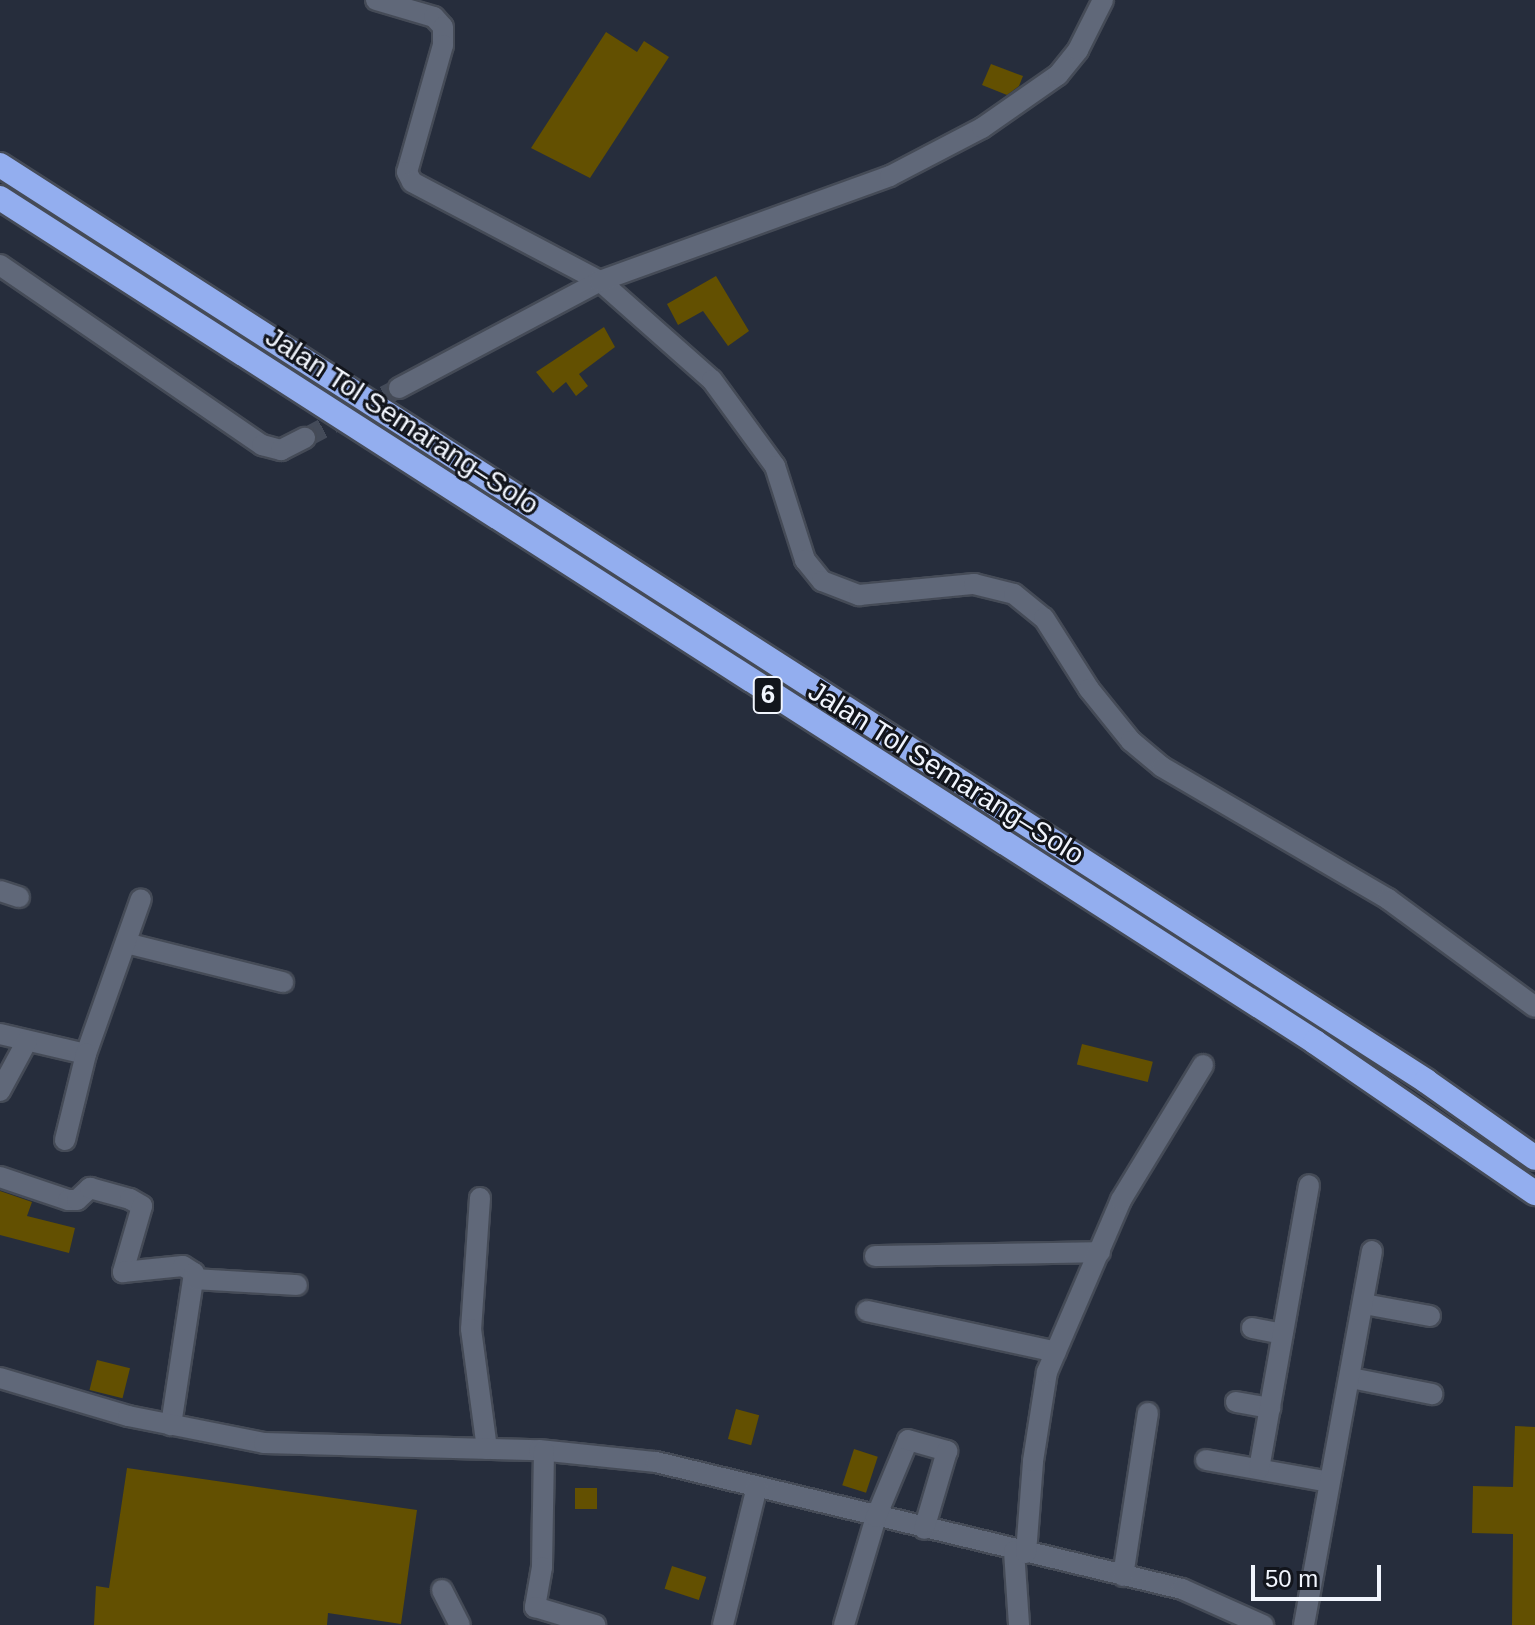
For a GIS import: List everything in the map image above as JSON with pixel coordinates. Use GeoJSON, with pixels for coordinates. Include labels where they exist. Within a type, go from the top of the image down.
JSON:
{"type":"FeatureCollection","features":[{"type":"Feature","properties":{"kind":"highway","name":"Jalan Tol Semarang–Solo"},"geometry":{"type":"LineString","coordinates":[[0,165],[1426,1081],[1535,1158]]}},
{"type":"Feature","properties":{"kind":"highway","name":"Jalan Tol Semarang–Solo"},"geometry":{"type":"LineString","coordinates":[[0,198],[1315,1042],[1535,1193]]}},
{"type":"Feature","properties":{"kind":"street"},"geometry":{"type":"LineString","coordinates":[[376,0],[434,17],[445,35],[407,172],[412,182],[600,281],[712,380],[749,424],[775,466],[805,560],[822,581],[859,595],[974,584],[1014,594],[1044,618],[1089,689],[1131,741],[1162,767],[1388,899],[1535,1007]]}},
{"type":"Feature","properties":{"kind":"street"},"geometry":{"type":"LineString","coordinates":[[399,388],[600,281],[890,176],[982,128],[1058,75],[1078,50],[1103,0]]}},
{"type":"Feature","properties":{"kind":"street"},"geometry":{"type":"LineString","coordinates":[[1,268],[262,445],[281,450],[305,438]]}},
{"type":"Feature","properties":{"kind":"street"},"geometry":{"type":"LineString","coordinates":[[65,1140],[86,1054],[141,899]]}},
{"type":"Feature","properties":{"kind":"street"},"geometry":{"type":"LineString","coordinates":[[126,943],[283,982]]}},
{"type":"Feature","properties":{"kind":"street"},"geometry":{"type":"LineString","coordinates":[[0,1034],[86,1054]]}},
{"type":"Feature","properties":{"kind":"street"},"geometry":{"type":"LineString","coordinates":[[0,1091],[27,1041]]}},
{"type":"Feature","properties":{"kind":"street"},"geometry":{"type":"LineString","coordinates":[[1019,1625],[1020,1552],[1037,1421],[1056,1352],[1146,1153],[1203,1065]]}},
{"type":"Feature","properties":{"kind":"street"},"geometry":{"type":"LineString","coordinates":[[0,1177],[68,1200],[77,1200],[90,1188],[142,1206],[123,1272],[183,1266],[195,1279],[297,1285]]}},
{"type":"Feature","properties":{"kind":"street"},"geometry":{"type":"LineString","coordinates":[[1259,1469],[1309,1185]]}},
{"type":"Feature","properties":{"kind":"street"},"geometry":{"type":"LineString","coordinates":[[480,1198],[471,1329],[487,1449]]}},
{"type":"Feature","properties":{"kind":"street"},"geometry":{"type":"LineString","coordinates":[[1304,1625],[1372,1251]]}},
{"type":"Feature","properties":{"kind":"street"},"geometry":{"type":"LineString","coordinates":[[875,1256],[1100,1252]]}},
{"type":"Feature","properties":{"kind":"street"},"geometry":{"type":"LineString","coordinates":[[171,1425],[195,1279]]}},
{"type":"Feature","properties":{"kind":"street"},"geometry":{"type":"LineString","coordinates":[[1364,1304],[1430,1316]]}},
{"type":"Feature","properties":{"kind":"street"},"geometry":{"type":"LineString","coordinates":[[867,1311],[1056,1352]]}},
{"type":"Feature","properties":{"kind":"street"},"geometry":{"type":"LineString","coordinates":[[1252,1328],[1282,1334]]}},
{"type":"Feature","properties":{"kind":"street"},"geometry":{"type":"LineString","coordinates":[[0,1378],[171,1425],[297,1446],[544,1451],[656,1462],[1182,1589],[1263,1625]]}},
{"type":"Feature","properties":{"kind":"street"},"geometry":{"type":"LineString","coordinates":[[1351,1378],[1432,1394]]}},
{"type":"Feature","properties":{"kind":"street"},"geometry":{"type":"LineString","coordinates":[[1236,1402],[1270,1408]]}},
{"type":"Feature","properties":{"kind":"street"},"geometry":{"type":"LineString","coordinates":[[1123,1576],[1148,1413]]}},
{"type":"Feature","properties":{"kind":"street"},"geometry":{"type":"LineString","coordinates":[[844,1625],[876,1517],[908,1440],[947,1451],[924,1529]]}},
{"type":"Feature","properties":{"kind":"street"},"geometry":{"type":"LineString","coordinates":[[544,1451],[542,1567],[535,1607],[595,1625]]}},
{"type":"Feature","properties":{"kind":"street"},"geometry":{"type":"LineString","coordinates":[[1206,1460],[1329,1482]]}},
{"type":"Feature","properties":{"kind":"street"},"geometry":{"type":"LineString","coordinates":[[723,1625],[757,1487]]}},
{"type":"Feature","properties":{"kind":"street"},"geometry":{"type":"LineString","coordinates":[[442,1590],[460,1625]]}},
{"type":"Feature","properties":{"kind":"building"},"geometry":{"type":"Polygon","coordinates":[[[606,32],[637,52],[644,41],[669,57],[590,178],[531,148],[606,32]]]}},
{"type":"Feature","properties":{"kind":"building"},"geometry":{"type":"Polygon","coordinates":[[[991,64],[1023,76],[1019,86],[1007,95],[982,85],[991,64]]]}},
{"type":"Feature","properties":{"kind":"building"},"geometry":{"type":"Polygon","coordinates":[[[716,276],[749,331],[728,346],[703,311],[678,325],[667,304],[716,276]]]}},
{"type":"Feature","properties":{"kind":"building"},"geometry":{"type":"Polygon","coordinates":[[[604,327],[615,347],[579,374],[588,386],[576,396],[566,382],[553,393],[536,372],[604,327]]]}},
{"type":"Feature","properties":{"kind":"building"},"geometry":{"type":"Polygon","coordinates":[[[1082,1044],[1153,1062],[1148,1082],[1077,1064],[1082,1044]]]}},
{"type":"Feature","properties":{"kind":"building"},"geometry":{"type":"Polygon","coordinates":[[[0,1191],[32,1202],[27,1216],[75,1228],[69,1253],[0,1235],[0,1191]]]}},
{"type":"Feature","properties":{"kind":"building"},"geometry":{"type":"Polygon","coordinates":[[[97,1360],[130,1368],[122,1398],[90,1390],[97,1360]]]}},
{"type":"Feature","properties":{"kind":"building"},"geometry":{"type":"Polygon","coordinates":[[[736,1409],[759,1415],[751,1445],[728,1439],[736,1409]]]}},
{"type":"Feature","properties":{"kind":"building"},"geometry":{"type":"Polygon","coordinates":[[[1515,1426],[1535,1427],[1535,1625],[1512,1625],[1513,1534],[1472,1533],[1473,1486],[1513,1487],[1515,1426]]]}},
{"type":"Feature","properties":{"kind":"building"},"geometry":{"type":"Polygon","coordinates":[[[854,1449],[878,1457],[866,1493],[842,1485],[854,1449]]]}},
{"type":"Feature","properties":{"kind":"building"},"geometry":{"type":"Polygon","coordinates":[[[127,1468],[417,1510],[401,1624],[328,1613],[327,1625],[94,1625],[96,1586],[109,1588],[127,1468]]]}},
{"type":"Feature","properties":{"kind":"building"},"geometry":{"type":"Polygon","coordinates":[[[575,1488],[597,1488],[597,1509],[575,1509],[575,1488]]]}},
{"type":"Feature","properties":{"kind":"building"},"geometry":{"type":"Polygon","coordinates":[[[672,1566],[706,1577],[699,1600],[665,1589],[672,1566]]]}},
{"type":"Feature","properties":{"kind":"tunnel"},"geometry":{"type":"LineString","coordinates":[[305,438],[399,388]]}}]}
